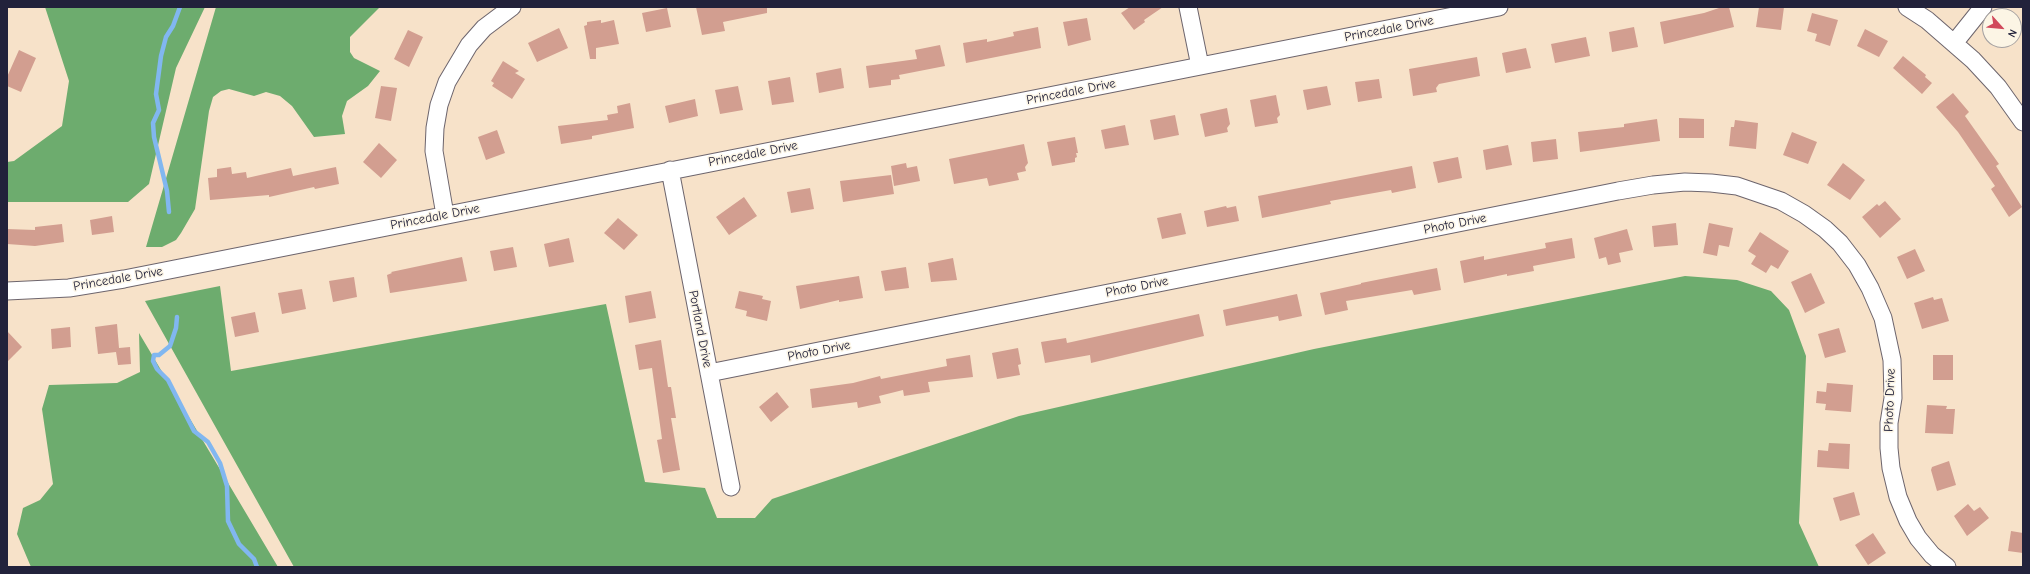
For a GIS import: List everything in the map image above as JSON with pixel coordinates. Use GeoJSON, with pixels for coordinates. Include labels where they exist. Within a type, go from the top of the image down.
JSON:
{"type":"FeatureCollection","features":[{"type":"Feature","properties":{"kind":"street"},"geometry":{"type":"LineString","coordinates":[[445,215],[434,151],[435,128],[439,104],[447,82],[469,45],[489,24],[512,7]]}},
{"type":"Feature","properties":{"kind":"street"},"geometry":{"type":"LineString","coordinates":[[1188,7],[1200,66]]}},
{"type":"Feature","properties":{"kind":"street","name":"Princedale Drive"},"geometry":{"type":"LineString","coordinates":[[7,291],[69,288],[124,279],[1498,7]]}},
{"type":"Feature","properties":{"kind":"street"},"geometry":{"type":"LineString","coordinates":[[1907,7],[1927,20],[1955,42],[1994,82],[2023,122]]}},
{"type":"Feature","properties":{"kind":"street"},"geometry":{"type":"LineString","coordinates":[[1955,42],[1983,7]]}},
{"type":"Feature","properties":{"kind":"street","name":"Portland Drive"},"geometry":{"type":"LineString","coordinates":[[670,170],[730,487]]}},
{"type":"Feature","properties":{"kind":"street","name":"Photo Drive"},"geometry":{"type":"LineString","coordinates":[[709,373],[1618,191],[1652,185],[1685,182],[1711,182],[1737,186],[1781,201],[1804,214],[1825,229],[1840,243],[1857,265],[1870,288],[1883,318],[1892,360],[1893,398],[1889,423],[1889,448],[1891,468],[1898,498],[1908,521],[1918,538],[1932,555],[1947,567]]}},
{"type":"Feature","properties":{"kind":"green space"},"geometry":{"type":"Polygon","coordinates":[[[45,7],[205,7],[176,68],[149,184],[128,202],[7,202],[7,162],[14,161],[62,126],[69,81],[45,7]]]}},
{"type":"Feature","properties":{"kind":"green space"},"geometry":{"type":"Polygon","coordinates":[[[216,7],[380,7],[350,37],[350,52],[354,58],[380,71],[368,86],[347,101],[342,116],[345,134],[314,137],[292,106],[280,96],[266,92],[254,96],[229,89],[221,91],[213,97],[209,111],[195,209],[176,240],[162,247],[146,247],[216,7]]]}},
{"type":"Feature","properties":{"kind":"green space"},"geometry":{"type":"Polygon","coordinates":[[[1685,276],[1737,280],[1771,291],[1789,310],[1806,356],[1799,523],[1819,567],[294,567],[145,301],[220,286],[231,371],[606,304],[645,482],[705,488],[717,518],[755,518],[772,499],[1019,416],[1314,349],[1685,276]]]}},
{"type":"Feature","properties":{"kind":"green space"},"geometry":{"type":"Polygon","coordinates":[[[139,333],[278,567],[31,567],[17,534],[23,508],[40,500],[53,484],[42,409],[49,385],[117,383],[140,372],[139,333]]]}},
{"type":"Feature","properties":{"kind":"building"},"geometry":{"type":"Polygon","coordinates":[[[696,7],[767,7],[767,13],[723,22],[725,31],[702,35],[696,7]]]}},
{"type":"Feature","properties":{"kind":"building"},"geometry":{"type":"Polygon","coordinates":[[[1130,7],[1163,7],[1144,20],[1145,22],[1134,30],[1121,13],[1130,7]]]}},
{"type":"Feature","properties":{"kind":"building"},"geometry":{"type":"Polygon","coordinates":[[[1722,7],[1729,7],[1734,27],[1664,44],[1660,22],[1704,13],[1722,7]]]}},
{"type":"Feature","properties":{"kind":"building"},"geometry":{"type":"Polygon","coordinates":[[[1759,7],[1784,7],[1781,30],[1756,27],[1759,7]]]}},
{"type":"Feature","properties":{"kind":"building"},"geometry":{"type":"Polygon","coordinates":[[[667,8],[671,27],[646,32],[642,13],[667,8]]]}},
{"type":"Feature","properties":{"kind":"building"},"geometry":{"type":"Polygon","coordinates":[[[1812,13],[1838,20],[1830,46],[1815,41],[1817,34],[1807,31],[1812,13]]]}},
{"type":"Feature","properties":{"kind":"building"},"geometry":{"type":"Polygon","coordinates":[[[1087,18],[1091,40],[1068,46],[1063,22],[1087,18]]]}},
{"type":"Feature","properties":{"kind":"building"},"geometry":{"type":"Polygon","coordinates":[[[601,20],[601,23],[614,20],[619,44],[596,48],[596,59],[590,59],[584,26],[587,25],[587,22],[601,20]]]}},
{"type":"Feature","properties":{"kind":"building"},"geometry":{"type":"Polygon","coordinates":[[[1038,27],[1041,48],[966,63],[963,43],[987,39],[987,42],[1014,36],[1013,32],[1038,27]]]}},
{"type":"Feature","properties":{"kind":"building"},"geometry":{"type":"Polygon","coordinates":[[[1634,27],[1638,47],[1612,52],[1609,32],[1634,27]]]}},
{"type":"Feature","properties":{"kind":"building"},"geometry":{"type":"Polygon","coordinates":[[[559,28],[568,48],[537,62],[528,43],[559,28]]]}},
{"type":"Feature","properties":{"kind":"building"},"geometry":{"type":"Polygon","coordinates":[[[1865,29],[1888,41],[1879,57],[1857,46],[1865,29]]]}},
{"type":"Feature","properties":{"kind":"building"},"geometry":{"type":"Polygon","coordinates":[[[408,30],[423,37],[409,67],[394,59],[408,30]]]}},
{"type":"Feature","properties":{"kind":"building"},"geometry":{"type":"Polygon","coordinates":[[[1586,37],[1590,56],[1555,63],[1551,44],[1586,37]]]}},
{"type":"Feature","properties":{"kind":"building"},"geometry":{"type":"Polygon","coordinates":[[[940,45],[945,66],[899,75],[900,79],[891,80],[891,85],[869,88],[866,66],[917,59],[915,50],[940,45]]]}},
{"type":"Feature","properties":{"kind":"building"},"geometry":{"type":"Polygon","coordinates":[[[1526,48],[1531,68],[1506,73],[1502,53],[1526,48]]]}},
{"type":"Feature","properties":{"kind":"building"},"geometry":{"type":"Polygon","coordinates":[[[19,50],[36,58],[21,92],[7,86],[7,77],[19,50]]]}},
{"type":"Feature","properties":{"kind":"building"},"geometry":{"type":"Polygon","coordinates":[[[1903,56],[1926,75],[1925,77],[1932,83],[1922,94],[1893,68],[1903,56]]]}},
{"type":"Feature","properties":{"kind":"building"},"geometry":{"type":"Polygon","coordinates":[[[1477,57],[1480,76],[1439,84],[1436,88],[1437,92],[1413,96],[1409,69],[1477,57]]]}},
{"type":"Feature","properties":{"kind":"building"},"geometry":{"type":"Polygon","coordinates":[[[503,61],[519,71],[515,73],[525,79],[512,99],[492,86],[494,83],[491,81],[503,61]]]}},
{"type":"Feature","properties":{"kind":"building"},"geometry":{"type":"Polygon","coordinates":[[[841,68],[844,88],[819,93],[816,73],[841,68]]]}},
{"type":"Feature","properties":{"kind":"building"},"geometry":{"type":"Polygon","coordinates":[[[790,77],[794,102],[772,105],[768,81],[790,77]]]}},
{"type":"Feature","properties":{"kind":"building"},"geometry":{"type":"Polygon","coordinates":[[[1379,79],[1382,98],[1358,102],[1355,82],[1379,79]]]}},
{"type":"Feature","properties":{"kind":"building"},"geometry":{"type":"Polygon","coordinates":[[[381,86],[397,88],[391,121],[375,118],[381,86]]]}},
{"type":"Feature","properties":{"kind":"building"},"geometry":{"type":"Polygon","coordinates":[[[738,86],[743,110],[720,114],[715,90],[738,86]]]}},
{"type":"Feature","properties":{"kind":"building"},"geometry":{"type":"Polygon","coordinates":[[[1327,86],[1331,105],[1307,110],[1303,90],[1327,86]]]}},
{"type":"Feature","properties":{"kind":"building"},"geometry":{"type":"Polygon","coordinates":[[[1953,93],[1969,112],[1965,116],[1999,164],[1996,166],[2022,207],[2009,217],[1991,189],[1995,186],[1958,132],[1936,107],[1953,93]]]}},
{"type":"Feature","properties":{"kind":"building"},"geometry":{"type":"Polygon","coordinates":[[[1276,95],[1280,115],[1277,118],[1278,123],[1255,127],[1250,100],[1276,95]]]}},
{"type":"Feature","properties":{"kind":"building"},"geometry":{"type":"Polygon","coordinates":[[[695,99],[698,116],[669,123],[665,106],[695,99]]]}},
{"type":"Feature","properties":{"kind":"building"},"geometry":{"type":"Polygon","coordinates":[[[630,103],[634,128],[592,136],[592,139],[561,144],[558,126],[608,120],[607,115],[618,113],[617,106],[630,103]]]}},
{"type":"Feature","properties":{"kind":"building"},"geometry":{"type":"Polygon","coordinates":[[[1227,108],[1230,124],[1227,128],[1228,132],[1205,137],[1200,114],[1227,108]]]}},
{"type":"Feature","properties":{"kind":"building"},"geometry":{"type":"Polygon","coordinates":[[[1175,115],[1179,135],[1154,140],[1150,120],[1175,115]]]}},
{"type":"Feature","properties":{"kind":"building"},"geometry":{"type":"Polygon","coordinates":[[[1679,118],[1704,119],[1704,138],[1679,138],[1679,118]]]}},
{"type":"Feature","properties":{"kind":"building"},"geometry":{"type":"Polygon","coordinates":[[[1657,119],[1660,141],[1580,152],[1578,132],[1624,127],[1624,124],[1657,119]]]}},
{"type":"Feature","properties":{"kind":"building"},"geometry":{"type":"Polygon","coordinates":[[[1735,120],[1758,123],[1756,149],[1729,146],[1731,127],[1734,127],[1735,120]]]}},
{"type":"Feature","properties":{"kind":"building"},"geometry":{"type":"Polygon","coordinates":[[[1125,125],[1129,145],[1105,149],[1101,130],[1125,125]]]}},
{"type":"Feature","properties":{"kind":"building"},"geometry":{"type":"Polygon","coordinates":[[[497,130],[505,153],[486,160],[478,137],[497,130]]]}},
{"type":"Feature","properties":{"kind":"building"},"geometry":{"type":"Polygon","coordinates":[[[1792,132],[1817,142],[1808,164],[1783,155],[1792,132]]]}},
{"type":"Feature","properties":{"kind":"building"},"geometry":{"type":"Polygon","coordinates":[[[1075,137],[1078,153],[1076,153],[1077,157],[1075,158],[1075,162],[1052,166],[1047,142],[1075,137]]]}},
{"type":"Feature","properties":{"kind":"building"},"geometry":{"type":"Polygon","coordinates":[[[1556,139],[1558,159],[1533,162],[1531,142],[1556,139]]]}},
{"type":"Feature","properties":{"kind":"building"},"geometry":{"type":"Polygon","coordinates":[[[379,143],[397,160],[381,178],[363,162],[379,143]]]}},
{"type":"Feature","properties":{"kind":"building"},"geometry":{"type":"Polygon","coordinates":[[[1024,144],[1028,163],[1025,167],[1026,171],[1017,173],[1019,180],[989,186],[987,178],[954,184],[949,159],[1024,144]]]}},
{"type":"Feature","properties":{"kind":"building"},"geometry":{"type":"Polygon","coordinates":[[[1508,145],[1512,165],[1486,170],[1483,150],[1508,145]]]}},
{"type":"Feature","properties":{"kind":"building"},"geometry":{"type":"Polygon","coordinates":[[[1458,157],[1462,178],[1438,183],[1433,162],[1458,157]]]}},
{"type":"Feature","properties":{"kind":"building"},"geometry":{"type":"Polygon","coordinates":[[[906,163],[907,168],[917,166],[920,181],[894,186],[891,166],[906,163]]]}},
{"type":"Feature","properties":{"kind":"building"},"geometry":{"type":"Polygon","coordinates":[[[1843,163],[1865,180],[1850,200],[1827,185],[1843,163]]]}},
{"type":"Feature","properties":{"kind":"building"},"geometry":{"type":"Polygon","coordinates":[[[1412,166],[1416,188],[1392,193],[1391,190],[1330,201],[1331,204],[1262,218],[1258,196],[1412,166]]]}},
{"type":"Feature","properties":{"kind":"building"},"geometry":{"type":"Polygon","coordinates":[[[231,167],[232,174],[246,172],[247,178],[291,168],[293,176],[336,167],[339,184],[315,189],[314,187],[269,197],[269,195],[210,200],[208,178],[217,177],[217,169],[231,167]]]}},
{"type":"Feature","properties":{"kind":"building"},"geometry":{"type":"Polygon","coordinates":[[[891,175],[894,194],[843,202],[840,181],[891,175]]]}},
{"type":"Feature","properties":{"kind":"building"},"geometry":{"type":"Polygon","coordinates":[[[810,188],[814,209],[791,213],[787,192],[810,188]]]}},
{"type":"Feature","properties":{"kind":"building"},"geometry":{"type":"Polygon","coordinates":[[[744,197],[757,216],[729,235],[716,217],[744,197]]]}},
{"type":"Feature","properties":{"kind":"building"},"geometry":{"type":"Polygon","coordinates":[[[1885,201],[1901,219],[1880,238],[1862,217],[1877,204],[1879,206],[1885,201]]]}},
{"type":"Feature","properties":{"kind":"building"},"geometry":{"type":"Polygon","coordinates":[[[1226,206],[1227,208],[1236,206],[1239,221],[1207,227],[1204,211],[1226,206]]]}},
{"type":"Feature","properties":{"kind":"building"},"geometry":{"type":"Polygon","coordinates":[[[1181,213],[1186,234],[1162,239],[1157,218],[1181,213]]]}},
{"type":"Feature","properties":{"kind":"building"},"geometry":{"type":"Polygon","coordinates":[[[112,216],[114,232],[92,235],[90,220],[112,216]]]}},
{"type":"Feature","properties":{"kind":"building"},"geometry":{"type":"Polygon","coordinates":[[[618,218],[638,235],[624,250],[604,233],[618,218]]]}},
{"type":"Feature","properties":{"kind":"building"},"geometry":{"type":"Polygon","coordinates":[[[1676,223],[1678,245],[1654,247],[1652,226],[1676,223]]]}},
{"type":"Feature","properties":{"kind":"building"},"geometry":{"type":"Polygon","coordinates":[[[1709,223],[1733,228],[1729,247],[1719,245],[1717,256],[1703,253],[1709,223]]]}},
{"type":"Feature","properties":{"kind":"building"},"geometry":{"type":"Polygon","coordinates":[[[62,224],[64,242],[35,246],[7,244],[7,229],[35,230],[35,227],[62,224]]]}},
{"type":"Feature","properties":{"kind":"building"},"geometry":{"type":"Polygon","coordinates":[[[1627,229],[1633,250],[1619,253],[1621,262],[1608,265],[1606,257],[1599,259],[1594,238],[1627,229]]]}},
{"type":"Feature","properties":{"kind":"building"},"geometry":{"type":"Polygon","coordinates":[[[1760,232],[1789,251],[1778,269],[1771,265],[1766,273],[1751,264],[1756,256],[1748,251],[1760,232]]]}},
{"type":"Feature","properties":{"kind":"building"},"geometry":{"type":"Polygon","coordinates":[[[569,238],[574,262],[549,267],[544,244],[569,238]]]}},
{"type":"Feature","properties":{"kind":"building"},"geometry":{"type":"Polygon","coordinates":[[[1572,238],[1575,258],[1533,266],[1534,271],[1507,276],[1507,274],[1464,283],[1460,261],[1484,256],[1484,260],[1546,248],[1545,243],[1572,238]]]}},
{"type":"Feature","properties":{"kind":"building"},"geometry":{"type":"Polygon","coordinates":[[[513,247],[517,267],[494,271],[490,251],[513,247]]]}},
{"type":"Feature","properties":{"kind":"building"},"geometry":{"type":"Polygon","coordinates":[[[1915,249],[1925,271],[1907,279],[1897,257],[1915,249]]]}},
{"type":"Feature","properties":{"kind":"building"},"geometry":{"type":"Polygon","coordinates":[[[462,257],[467,281],[390,293],[387,275],[392,273],[391,272],[462,257]]]}},
{"type":"Feature","properties":{"kind":"building"},"geometry":{"type":"Polygon","coordinates":[[[953,258],[957,280],[931,282],[928,263],[953,258]]]}},
{"type":"Feature","properties":{"kind":"building"},"geometry":{"type":"Polygon","coordinates":[[[906,267],[909,288],[885,291],[881,271],[906,267]]]}},
{"type":"Feature","properties":{"kind":"building"},"geometry":{"type":"Polygon","coordinates":[[[1437,268],[1441,290],[1414,295],[1412,290],[1346,301],[1348,310],[1325,315],[1320,293],[1361,283],[1437,268]]]}},
{"type":"Feature","properties":{"kind":"building"},"geometry":{"type":"Polygon","coordinates":[[[1811,273],[1825,303],[1805,313],[1791,282],[1811,273]]]}},
{"type":"Feature","properties":{"kind":"building"},"geometry":{"type":"Polygon","coordinates":[[[859,276],[863,298],[839,302],[839,300],[800,309],[796,286],[859,276]]]}},
{"type":"Feature","properties":{"kind":"building"},"geometry":{"type":"Polygon","coordinates":[[[354,277],[357,297],[333,302],[329,281],[354,277]]]}},
{"type":"Feature","properties":{"kind":"building"},"geometry":{"type":"Polygon","coordinates":[[[302,289],[306,309],[282,314],[278,293],[302,289]]]}},
{"type":"Feature","properties":{"kind":"building"},"geometry":{"type":"Polygon","coordinates":[[[651,291],[656,318],[629,323],[625,296],[651,291]]]}},
{"type":"Feature","properties":{"kind":"building"},"geometry":{"type":"Polygon","coordinates":[[[739,291],[763,296],[762,299],[771,301],[767,321],[746,316],[747,311],[735,308],[739,291]]]}},
{"type":"Feature","properties":{"kind":"building"},"geometry":{"type":"Polygon","coordinates":[[[1297,294],[1302,316],[1279,321],[1278,316],[1226,326],[1223,310],[1297,294]]]}},
{"type":"Feature","properties":{"kind":"building"},"geometry":{"type":"Polygon","coordinates":[[[1933,297],[1934,300],[1942,298],[1949,321],[1922,329],[1914,303],[1933,297]]]}},
{"type":"Feature","properties":{"kind":"building"},"geometry":{"type":"Polygon","coordinates":[[[255,312],[259,332],[235,337],[231,317],[255,312]]]}},
{"type":"Feature","properties":{"kind":"building"},"geometry":{"type":"Polygon","coordinates":[[[1199,314],[1204,336],[1091,363],[1090,355],[1045,363],[1041,342],[1066,338],[1067,343],[1199,314]]]}},
{"type":"Feature","properties":{"kind":"building"},"geometry":{"type":"Polygon","coordinates":[[[117,324],[119,348],[130,347],[131,364],[118,365],[116,352],[98,354],[95,327],[117,324]]]}},
{"type":"Feature","properties":{"kind":"building"},"geometry":{"type":"Polygon","coordinates":[[[70,327],[71,347],[52,349],[51,329],[70,327]]]}},
{"type":"Feature","properties":{"kind":"building"},"geometry":{"type":"Polygon","coordinates":[[[1839,328],[1846,352],[1825,358],[1818,334],[1839,328]]]}},
{"type":"Feature","properties":{"kind":"building"},"geometry":{"type":"Polygon","coordinates":[[[7,331],[22,347],[7,362],[7,331]]]}},
{"type":"Feature","properties":{"kind":"building"},"geometry":{"type":"Polygon","coordinates":[[[661,340],[668,387],[671,387],[676,418],[671,418],[680,470],[663,473],[657,440],[662,439],[652,368],[639,370],[635,345],[661,340]]]}},
{"type":"Feature","properties":{"kind":"building"},"geometry":{"type":"Polygon","coordinates":[[[1018,348],[1021,364],[1018,365],[1020,375],[997,379],[992,353],[1018,348]]]}},
{"type":"Feature","properties":{"kind":"building"},"geometry":{"type":"Polygon","coordinates":[[[970,355],[973,377],[928,382],[930,392],[904,396],[903,390],[879,396],[881,403],[858,408],[857,402],[812,408],[810,389],[853,383],[880,376],[881,379],[947,366],[946,359],[970,355]]]}},
{"type":"Feature","properties":{"kind":"building"},"geometry":{"type":"Polygon","coordinates":[[[1933,355],[1953,355],[1953,380],[1933,380],[1933,355]]]}},
{"type":"Feature","properties":{"kind":"building"},"geometry":{"type":"Polygon","coordinates":[[[1827,383],[1853,385],[1851,412],[1825,410],[1826,404],[1816,403],[1817,391],[1826,392],[1827,383]]]}},
{"type":"Feature","properties":{"kind":"building"},"geometry":{"type":"Polygon","coordinates":[[[777,392],[789,407],[771,422],[759,407],[777,392]]]}},
{"type":"Feature","properties":{"kind":"building"},"geometry":{"type":"Polygon","coordinates":[[[1927,405],[1947,406],[1946,409],[1955,409],[1953,434],[1925,433],[1927,405]]]}},
{"type":"Feature","properties":{"kind":"building"},"geometry":{"type":"Polygon","coordinates":[[[1829,443],[1850,444],[1849,469],[1817,467],[1818,450],[1828,451],[1829,443]]]}},
{"type":"Feature","properties":{"kind":"building"},"geometry":{"type":"Polygon","coordinates":[[[1949,461],[1956,485],[1937,491],[1931,470],[1932,467],[1949,461]]]}},
{"type":"Feature","properties":{"kind":"building"},"geometry":{"type":"Polygon","coordinates":[[[1854,492],[1860,515],[1840,521],[1833,498],[1854,492]]]}},
{"type":"Feature","properties":{"kind":"building"},"geometry":{"type":"Polygon","coordinates":[[[1968,504],[1974,511],[1980,507],[1989,518],[1967,536],[1954,516],[1968,504]]]}},
{"type":"Feature","properties":{"kind":"building"},"geometry":{"type":"Polygon","coordinates":[[[2011,531],[2023,533],[2023,553],[2008,551],[2011,531]]]}},
{"type":"Feature","properties":{"kind":"building"},"geometry":{"type":"Polygon","coordinates":[[[1873,533],[1886,553],[1868,565],[1855,545],[1873,533]]]}},
{"type":"Feature","properties":{"kind":"waterway"},"geometry":{"type":"LineString","coordinates":[[169,212],[167,191],[154,137],[153,123],[159,110],[156,94],[161,56],[166,37],[173,26],[180,7]]}},
{"type":"Feature","properties":{"kind":"waterway"},"geometry":{"type":"LineString","coordinates":[[177,317],[176,328],[170,346],[159,355],[154,355],[153,361],[157,369],[168,380],[194,431],[208,442],[220,463],[227,486],[228,521],[239,544],[254,559],[257,567]]}}]}
